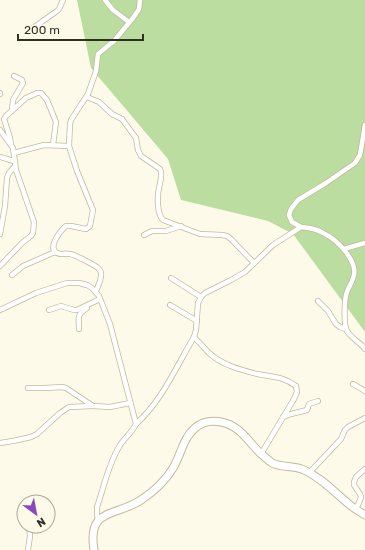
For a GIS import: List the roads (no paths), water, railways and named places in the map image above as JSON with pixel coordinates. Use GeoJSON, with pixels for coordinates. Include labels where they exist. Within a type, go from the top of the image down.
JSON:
{"type":"FeatureCollection","features":[{"type":"Feature","properties":{"kind":"main road"},"geometry":{"type":"LineString","coordinates":[[94,550],[93,532],[98,520],[110,512],[138,502],[152,492],[173,468],[189,435],[195,428],[209,421],[224,423],[239,430],[261,454],[271,462],[278,465],[297,467],[310,472],[350,505],[365,515]]}},
{"type":"Feature","properties":{"kind":"street"},"geometry":{"type":"LineString","coordinates":[[33,28],[57,11],[63,0]]}},
{"type":"Feature","properties":{"kind":"street"},"geometry":{"type":"LineString","coordinates":[[105,0],[113,10],[129,22]]}},
{"type":"Feature","properties":{"kind":"street"},"geometry":{"type":"LineString","coordinates":[[55,252],[55,240],[64,228],[68,226],[88,228],[90,226],[93,210],[77,171],[69,146],[71,120],[87,97],[96,71],[98,54],[114,41],[129,22],[139,9],[140,0]]}},
{"type":"Feature","properties":{"kind":"street"},"geometry":{"type":"LineString","coordinates":[[12,110],[13,100],[23,83],[22,80],[14,76]]}},
{"type":"Feature","properties":{"kind":"street"},"geometry":{"type":"LineString","coordinates":[[0,266],[22,243],[31,236],[34,226],[15,166],[13,148],[4,119],[26,98],[36,92],[41,93],[49,103],[56,122],[53,145]]}},
{"type":"Feature","properties":{"kind":"street"},"geometry":{"type":"LineString","coordinates":[[87,97],[99,102],[112,114],[122,119],[136,138],[138,150],[141,156],[160,169],[162,175],[158,192],[159,215],[163,220],[200,234],[227,236],[254,263]]}},
{"type":"Feature","properties":{"kind":"street"},"geometry":{"type":"LineString","coordinates":[[346,329],[345,298],[355,274],[350,257],[344,249],[326,234],[316,229],[301,227],[292,222],[289,215],[291,208],[298,200],[355,163],[360,155],[365,125]]}},
{"type":"Feature","properties":{"kind":"street"},"geometry":{"type":"LineString","coordinates":[[0,130],[11,144]]}},
{"type":"Feature","properties":{"kind":"street"},"geometry":{"type":"LineString","coordinates":[[14,153],[44,146],[69,146]]}},
{"type":"Feature","properties":{"kind":"street"},"geometry":{"type":"LineString","coordinates":[[0,157],[14,160]]}},
{"type":"Feature","properties":{"kind":"street"},"geometry":{"type":"LineString","coordinates":[[0,234],[5,206],[7,178],[15,166]]}},
{"type":"Feature","properties":{"kind":"street"},"geometry":{"type":"LineString","coordinates":[[144,235],[152,231],[166,231],[181,226]]}},
{"type":"Feature","properties":{"kind":"street"},"geometry":{"type":"LineString","coordinates":[[98,520],[96,514],[97,507],[118,448],[162,392],[194,337],[198,303],[201,297],[212,288],[246,272],[273,246],[301,227]]}},
{"type":"Feature","properties":{"kind":"street"},"geometry":{"type":"LineString","coordinates":[[344,249],[365,243]]}},
{"type":"Feature","properties":{"kind":"street"},"geometry":{"type":"LineString","coordinates":[[12,276],[23,266],[55,252],[59,254],[71,254],[97,267],[100,271],[102,275],[96,291]]}},
{"type":"Feature","properties":{"kind":"street"},"geometry":{"type":"LineString","coordinates":[[171,278],[201,297]]}},
{"type":"Feature","properties":{"kind":"street"},"geometry":{"type":"LineString","coordinates":[[0,310],[36,293],[67,283],[79,282],[96,291],[110,324],[136,424]]}},
{"type":"Feature","properties":{"kind":"street"},"geometry":{"type":"LineString","coordinates":[[49,310],[60,306],[77,310],[100,299]]}},
{"type":"Feature","properties":{"kind":"street"},"geometry":{"type":"LineString","coordinates":[[318,301],[330,313],[336,324],[346,329],[364,347]]}},
{"type":"Feature","properties":{"kind":"street"},"geometry":{"type":"LineString","coordinates":[[79,329],[79,315],[90,304]]}},
{"type":"Feature","properties":{"kind":"street"},"geometry":{"type":"LineString","coordinates":[[170,304],[197,321]]}},
{"type":"Feature","properties":{"kind":"street"},"geometry":{"type":"LineString","coordinates":[[194,337],[209,353],[225,363],[259,374],[283,378],[296,386],[297,392],[261,454]]}},
{"type":"Feature","properties":{"kind":"street"},"geometry":{"type":"LineString","coordinates":[[353,384],[365,390]]}},
{"type":"Feature","properties":{"kind":"street"},"geometry":{"type":"LineString","coordinates":[[28,388],[66,388],[93,406]]}},
{"type":"Feature","properties":{"kind":"street"},"geometry":{"type":"LineString","coordinates":[[283,417],[305,411],[308,409],[310,404],[318,401]]}},
{"type":"Feature","properties":{"kind":"street"},"geometry":{"type":"LineString","coordinates":[[0,443],[13,442],[37,434],[60,413],[69,407],[110,407],[130,402]]}},
{"type":"Feature","properties":{"kind":"street"},"geometry":{"type":"LineString","coordinates":[[310,472],[341,439],[345,430],[365,418]]}},
{"type":"Feature","properties":{"kind":"street"},"geometry":{"type":"LineString","coordinates":[[356,509],[361,497],[354,485],[354,482],[356,477],[365,469]]}},
{"type":"Feature","properties":{"kind":"street"},"geometry":{"type":"LineString","coordinates":[[28,550],[30,534]]}}]}
